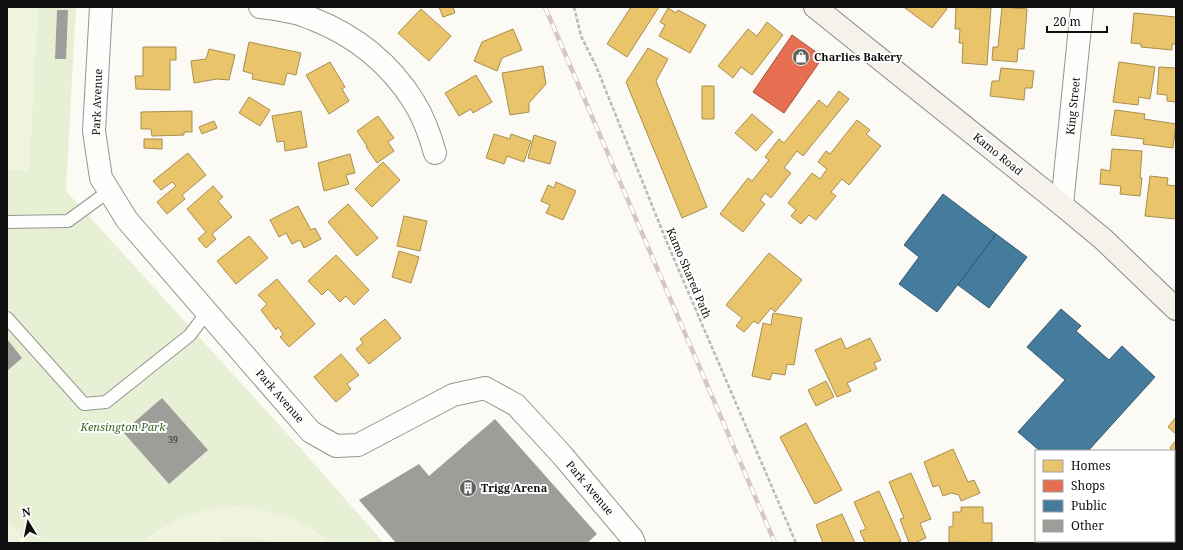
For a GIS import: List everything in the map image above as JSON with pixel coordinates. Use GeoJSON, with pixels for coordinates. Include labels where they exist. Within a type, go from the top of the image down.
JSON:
{"type":"FeatureCollection","features":[{"type":"Feature","properties":{"kind":"main road","name":"Kamo Road"},"geometry":{"type":"LineString","coordinates":[[815,7],[1103,239],[1176,309]]}},
{"type":"Feature","properties":{"kind":"street","name":"Park Avenue"},"geometry":{"type":"LineString","coordinates":[[101,7],[94,131],[101,178],[127,220],[311,432],[336,446],[358,445],[453,395],[485,388],[516,405],[572,467],[632,538],[634,543]]}},
{"type":"Feature","properties":{"kind":"street"},"geometry":{"type":"LineString","coordinates":[[260,7],[296,13],[323,24],[354,39],[377,57],[398,80],[414,102],[427,127],[435,152]]}},
{"type":"Feature","properties":{"kind":"street","name":"King Street"},"geometry":{"type":"LineString","coordinates":[[1062,205],[1082,7]]}},
{"type":"Feature","properties":{"kind":"lane"},"geometry":{"type":"LineString","coordinates":[[7,222],[68,222],[109,191]]}},
{"type":"Feature","properties":{"kind":"lane"},"geometry":{"type":"LineString","coordinates":[[7,318],[84,404],[106,402],[190,335],[208,312]]}},
{"type":"Feature","properties":{"kind":"path","name":"Kamo Shared Path"},"geometry":{"type":"LineString","coordinates":[[574,7],[581,36],[596,66],[668,246],[796,543]]}},
{"type":"Feature","properties":{"kind":"green space","name":"Kensington Park"},"geometry":{"type":"Polygon","coordinates":[[[7,7],[76,7],[66,191],[302,450],[384,543],[7,543],[7,7]]]}},
{"type":"Feature","properties":{"kind":"green space"},"geometry":{"type":"Polygon","coordinates":[[[7,7],[38,7],[29,171],[7,170],[7,7]]]}},
{"type":"Feature","properties":{"kind":"green space"},"geometry":{"type":"Polygon","coordinates":[[[238,506],[263,510],[287,517],[309,528],[329,543],[274,543],[258,538],[221,537],[223,543],[142,543],[164,527],[187,516],[224,507],[238,506]]]}},
{"type":"Feature","properties":{"kind":"green space"},"geometry":{"type":"Polygon","coordinates":[[[7,519],[27,543],[7,543],[7,519]]]}},
{"type":"Feature","properties":{"kind":"building: Homes"},"geometry":{"type":"Polygon","coordinates":[[[439,7],[453,7],[455,13],[443,17],[439,7]]]}},
{"type":"Feature","properties":{"kind":"building: Homes"},"geometry":{"type":"Polygon","coordinates":[[[631,7],[659,7],[627,57],[607,44],[631,7]]]}},
{"type":"Feature","properties":{"kind":"building: Homes"},"geometry":{"type":"Polygon","coordinates":[[[944,7],[947,9],[932,28],[905,8],[944,7]]]}},
{"type":"Feature","properties":{"kind":"building: Homes"},"geometry":{"type":"Polygon","coordinates":[[[956,7],[991,8],[987,65],[962,63],[963,43],[959,43],[960,29],[955,29],[956,7]]]}},
{"type":"Feature","properties":{"kind":"building: Homes"},"geometry":{"type":"Polygon","coordinates":[[[1002,7],[1027,9],[1024,49],[1018,49],[1017,62],[992,60],[993,47],[998,47],[1002,7]]]}},
{"type":"Feature","properties":{"kind":"building: Homes"},"geometry":{"type":"Polygon","coordinates":[[[668,8],[676,13],[678,10],[706,25],[690,53],[659,36],[665,25],[660,22],[668,8]]]}},
{"type":"Feature","properties":{"kind":"building: Homes"},"geometry":{"type":"Polygon","coordinates":[[[421,9],[451,36],[429,61],[398,33],[421,9]]]}},
{"type":"Feature","properties":{"kind":"building: Homes"},"geometry":{"type":"Polygon","coordinates":[[[1134,13],[1176,17],[1176,44],[1172,44],[1172,50],[1141,47],[1141,44],[1131,43],[1134,13]]]}},
{"type":"Feature","properties":{"kind":"building: Homes"},"geometry":{"type":"Polygon","coordinates":[[[767,22],[783,35],[752,75],[741,67],[733,78],[718,66],[748,29],[757,36],[767,22]]]}},
{"type":"Feature","properties":{"kind":"building: Homes"},"geometry":{"type":"Polygon","coordinates":[[[513,29],[522,50],[502,58],[497,71],[474,61],[482,42],[513,29]]]}},
{"type":"Feature","properties":{"kind":"building: Homes"},"geometry":{"type":"Polygon","coordinates":[[[249,42],[301,53],[296,75],[287,73],[284,85],[252,79],[253,74],[243,71],[249,42]]]}},
{"type":"Feature","properties":{"kind":"building: Homes"},"geometry":{"type":"Polygon","coordinates":[[[143,47],[176,47],[176,60],[170,60],[170,90],[136,89],[135,76],[143,76],[143,47]]]}},
{"type":"Feature","properties":{"kind":"building: Homes"},"geometry":{"type":"Polygon","coordinates":[[[648,48],[668,59],[656,81],[707,207],[682,218],[626,82],[648,48]]]}},
{"type":"Feature","properties":{"kind":"building: Homes"},"geometry":{"type":"Polygon","coordinates":[[[209,49],[235,55],[229,80],[217,79],[194,83],[191,61],[206,59],[209,49]]]}},
{"type":"Feature","properties":{"kind":"building: Homes"},"geometry":{"type":"Polygon","coordinates":[[[330,62],[345,87],[342,89],[349,101],[329,114],[306,75],[330,62]]]}},
{"type":"Feature","properties":{"kind":"building: Homes"},"geometry":{"type":"Polygon","coordinates":[[[1119,62],[1155,67],[1150,99],[1139,97],[1138,105],[1113,102],[1119,62]]]}},
{"type":"Feature","properties":{"kind":"building: Homes"},"geometry":{"type":"Polygon","coordinates":[[[543,66],[546,84],[529,103],[529,112],[510,115],[502,73],[543,66]]]}},
{"type":"Feature","properties":{"kind":"building: Homes"},"geometry":{"type":"Polygon","coordinates":[[[1159,67],[1176,68],[1176,102],[1167,101],[1167,95],[1157,94],[1159,67]]]}},
{"type":"Feature","properties":{"kind":"building: Homes"},"geometry":{"type":"Polygon","coordinates":[[[1001,68],[1034,71],[1032,88],[1025,88],[1024,100],[990,96],[992,81],[999,81],[1001,68]]]}},
{"type":"Feature","properties":{"kind":"building: Homes"},"geometry":{"type":"Polygon","coordinates":[[[476,75],[492,102],[473,113],[471,109],[459,116],[445,93],[476,75]]]}},
{"type":"Feature","properties":{"kind":"building: Homes"},"geometry":{"type":"Polygon","coordinates":[[[702,86],[714,86],[714,119],[702,119],[702,86]]]}},
{"type":"Feature","properties":{"kind":"building: Homes"},"geometry":{"type":"Polygon","coordinates":[[[839,91],[849,99],[803,156],[797,151],[784,168],[791,173],[771,198],[765,193],[760,200],[765,204],[743,232],[720,214],[748,178],[752,181],[769,160],[765,157],[779,139],[784,143],[819,100],[827,107],[839,91]]]}},
{"type":"Feature","properties":{"kind":"building: Homes"},"geometry":{"type":"Polygon","coordinates":[[[249,97],[270,110],[260,126],[239,113],[249,97]]]}},
{"type":"Feature","properties":{"kind":"building: Homes"},"geometry":{"type":"Polygon","coordinates":[[[1115,110],[1145,114],[1144,119],[1176,124],[1173,148],[1143,144],[1144,139],[1111,135],[1115,110]]]}},
{"type":"Feature","properties":{"kind":"building: Homes"},"geometry":{"type":"Polygon","coordinates":[[[192,111],[192,132],[184,132],[184,135],[152,136],[151,129],[141,129],[141,112],[192,111]]]}},
{"type":"Feature","properties":{"kind":"building: Homes"},"geometry":{"type":"Polygon","coordinates":[[[301,111],[307,147],[285,151],[284,141],[277,142],[272,116],[301,111]]]}},
{"type":"Feature","properties":{"kind":"building: Homes"},"geometry":{"type":"Polygon","coordinates":[[[752,114],[773,132],[756,151],[735,133],[752,114]]]}},
{"type":"Feature","properties":{"kind":"building: Homes"},"geometry":{"type":"Polygon","coordinates":[[[378,116],[394,138],[388,142],[394,151],[377,163],[357,131],[378,116]]]}},
{"type":"Feature","properties":{"kind":"building: Homes"},"geometry":{"type":"Polygon","coordinates":[[[857,120],[870,130],[866,134],[881,146],[849,185],[842,179],[831,192],[836,196],[816,220],[809,215],[801,224],[791,216],[796,210],[788,203],[812,173],[820,179],[827,169],[818,162],[826,151],[830,154],[857,120]]]}},
{"type":"Feature","properties":{"kind":"building: Homes"},"geometry":{"type":"Polygon","coordinates":[[[214,121],[217,128],[202,134],[199,127],[214,121]]]}},
{"type":"Feature","properties":{"kind":"building: Homes"},"geometry":{"type":"Polygon","coordinates":[[[494,134],[510,139],[511,134],[531,141],[524,162],[507,156],[504,164],[486,158],[494,134]]]}},
{"type":"Feature","properties":{"kind":"building: Homes"},"geometry":{"type":"Polygon","coordinates":[[[534,135],[556,142],[550,164],[528,158],[534,135]]]}},
{"type":"Feature","properties":{"kind":"building: Homes"},"geometry":{"type":"Polygon","coordinates":[[[144,139],[162,139],[162,149],[144,148],[144,139]]]}},
{"type":"Feature","properties":{"kind":"building: Homes"},"geometry":{"type":"Polygon","coordinates":[[[1112,149],[1142,151],[1140,196],[1120,194],[1121,186],[1100,184],[1101,169],[1110,171],[1112,149]]]}},
{"type":"Feature","properties":{"kind":"building: Homes"},"geometry":{"type":"Polygon","coordinates":[[[188,153],[206,175],[182,195],[185,199],[167,214],[157,202],[176,186],[172,182],[161,190],[153,181],[188,153]]]}},
{"type":"Feature","properties":{"kind":"building: Homes"},"geometry":{"type":"Polygon","coordinates":[[[350,154],[355,173],[346,175],[349,184],[324,191],[318,163],[350,154]]]}},
{"type":"Feature","properties":{"kind":"building: Homes"},"geometry":{"type":"Polygon","coordinates":[[[383,162],[400,180],[372,207],[355,189],[383,162]]]}},
{"type":"Feature","properties":{"kind":"building: Homes"},"geometry":{"type":"Polygon","coordinates":[[[1150,176],[1168,178],[1167,185],[1176,186],[1176,219],[1145,216],[1150,176]]]}},
{"type":"Feature","properties":{"kind":"building: Homes"},"geometry":{"type":"Polygon","coordinates":[[[556,182],[576,191],[563,220],[546,213],[550,205],[541,201],[548,185],[554,188],[556,182]]]}},
{"type":"Feature","properties":{"kind":"building: Homes"},"geometry":{"type":"Polygon","coordinates":[[[213,186],[223,197],[218,201],[232,217],[212,234],[216,239],[206,248],[198,239],[206,232],[187,209],[213,186]]]}},
{"type":"Feature","properties":{"kind":"building: Homes"},"geometry":{"type":"Polygon","coordinates":[[[348,204],[378,238],[357,256],[328,222],[348,204]]]}},
{"type":"Feature","properties":{"kind":"building: Homes"},"geometry":{"type":"Polygon","coordinates":[[[298,206],[311,230],[315,228],[321,239],[304,248],[300,240],[292,244],[286,233],[279,237],[270,220],[298,206]]]}},
{"type":"Feature","properties":{"kind":"building: Homes"},"geometry":{"type":"Polygon","coordinates":[[[404,216],[427,221],[420,251],[397,246],[404,216]]]}},
{"type":"Feature","properties":{"kind":"building: Homes"},"geometry":{"type":"Polygon","coordinates":[[[249,236],[268,258],[236,284],[217,261],[249,236]]]}},
{"type":"Feature","properties":{"kind":"building: Homes"},"geometry":{"type":"Polygon","coordinates":[[[399,251],[419,257],[411,283],[392,277],[399,251]]]}},
{"type":"Feature","properties":{"kind":"building: Homes"},"geometry":{"type":"Polygon","coordinates":[[[769,253],[802,280],[775,312],[771,308],[758,324],[754,321],[744,332],[736,326],[742,318],[726,305],[769,253]]]}},
{"type":"Feature","properties":{"kind":"building: Homes"},"geometry":{"type":"Polygon","coordinates":[[[336,255],[369,290],[354,305],[346,296],[340,302],[328,289],[322,295],[308,281],[336,255]]]}},
{"type":"Feature","properties":{"kind":"building: Homes"},"geometry":{"type":"Polygon","coordinates":[[[277,279],[315,324],[289,347],[280,337],[283,334],[278,327],[276,330],[261,310],[267,304],[258,295],[277,279]]]}},
{"type":"Feature","properties":{"kind":"building: Homes"},"geometry":{"type":"Polygon","coordinates":[[[773,313],[802,318],[794,365],[787,364],[785,375],[772,373],[770,380],[752,376],[763,323],[771,325],[773,313]]]}},
{"type":"Feature","properties":{"kind":"building: Homes"},"geometry":{"type":"Polygon","coordinates":[[[385,319],[401,338],[369,364],[356,349],[363,343],[360,339],[385,319]]]}},
{"type":"Feature","properties":{"kind":"building: Homes"},"geometry":{"type":"Polygon","coordinates":[[[841,338],[846,349],[870,338],[881,360],[874,363],[877,369],[847,383],[851,391],[837,397],[815,350],[841,338]]]}},
{"type":"Feature","properties":{"kind":"building: Homes"},"geometry":{"type":"Polygon","coordinates":[[[341,354],[359,375],[347,384],[351,389],[336,402],[314,377],[341,354]]]}},
{"type":"Feature","properties":{"kind":"building: Homes"},"geometry":{"type":"Polygon","coordinates":[[[826,381],[834,397],[816,406],[808,390],[826,381]]]}},
{"type":"Feature","properties":{"kind":"building: Homes"},"geometry":{"type":"Polygon","coordinates":[[[1176,417],[1176,434],[1168,427],[1176,417]]]}},
{"type":"Feature","properties":{"kind":"building: Homes"},"geometry":{"type":"Polygon","coordinates":[[[806,423],[842,490],[815,504],[780,437],[806,423]]]}},
{"type":"Feature","properties":{"kind":"building: Homes"},"geometry":{"type":"Polygon","coordinates":[[[1176,440],[1176,453],[1175,450],[1170,448],[1176,440]]]}},
{"type":"Feature","properties":{"kind":"building: Homes"},"geometry":{"type":"Polygon","coordinates":[[[953,449],[968,482],[974,480],[980,493],[961,501],[959,495],[951,493],[943,496],[939,485],[933,487],[924,462],[953,449]]]}},
{"type":"Feature","properties":{"kind":"building: Homes"},"geometry":{"type":"Polygon","coordinates":[[[911,473],[931,519],[920,523],[926,538],[914,543],[909,543],[900,519],[904,518],[889,482],[911,473]]]}},
{"type":"Feature","properties":{"kind":"building: Homes"},"geometry":{"type":"Polygon","coordinates":[[[879,491],[901,541],[896,543],[865,543],[860,531],[866,529],[854,502],[879,491]]]}},
{"type":"Feature","properties":{"kind":"building: Homes"},"geometry":{"type":"Polygon","coordinates":[[[961,507],[983,507],[983,523],[992,523],[992,543],[949,542],[949,527],[953,526],[953,512],[961,512],[961,507]]]}},
{"type":"Feature","properties":{"kind":"building: Homes"},"geometry":{"type":"Polygon","coordinates":[[[842,514],[855,543],[823,543],[816,525],[842,514]]]}},
{"type":"Feature","properties":{"kind":"building: Shops"},"geometry":{"type":"Polygon","coordinates":[[[792,35],[823,57],[784,113],[753,92],[792,35]]]}},
{"type":"Feature","properties":{"kind":"building: Public"},"geometry":{"type":"Polygon","coordinates":[[[943,194],[996,234],[937,312],[899,284],[919,257],[904,245],[943,194]]]}},
{"type":"Feature","properties":{"kind":"building: Public"},"geometry":{"type":"Polygon","coordinates":[[[996,234],[1027,257],[989,308],[958,285],[996,234]]]}},
{"type":"Feature","properties":{"kind":"building: Public"},"geometry":{"type":"Polygon","coordinates":[[[1061,309],[1081,326],[1076,331],[1109,360],[1122,346],[1155,377],[1089,450],[1039,450],[1018,432],[1065,380],[1027,347],[1061,309]]]}},
{"type":"Feature","properties":{"kind":"building: Other"},"geometry":{"type":"Polygon","coordinates":[[[57,10],[68,10],[66,59],[55,59],[57,10]]]}},
{"type":"Feature","properties":{"kind":"building: Other"},"geometry":{"type":"Polygon","coordinates":[[[7,339],[22,358],[7,371],[7,339]]]}},
{"type":"Feature","properties":{"kind":"building: Other"},"geometry":{"type":"Polygon","coordinates":[[[162,398],[208,450],[169,484],[123,432],[162,398]]]}},
{"type":"Feature","properties":{"kind":"building: Other","name":"Trigg Arena"},"geometry":{"type":"Polygon","coordinates":[[[495,419],[597,534],[587,543],[396,543],[359,500],[419,464],[429,476],[495,419]]]}},
{"type":"Feature","properties":{"kind":"railway"},"geometry":{"type":"LineString","coordinates":[[545,7],[775,543]]}},
{"type":"Feature","properties":{"kind":"place","name":"Charlies Bakery"},"geometry":{"type":"Point","coordinates":[801,57]}},
{"type":"Feature","properties":{"kind":"place","name":"Trigg Arena"},"geometry":{"type":"Point","coordinates":[468,488]}}]}
